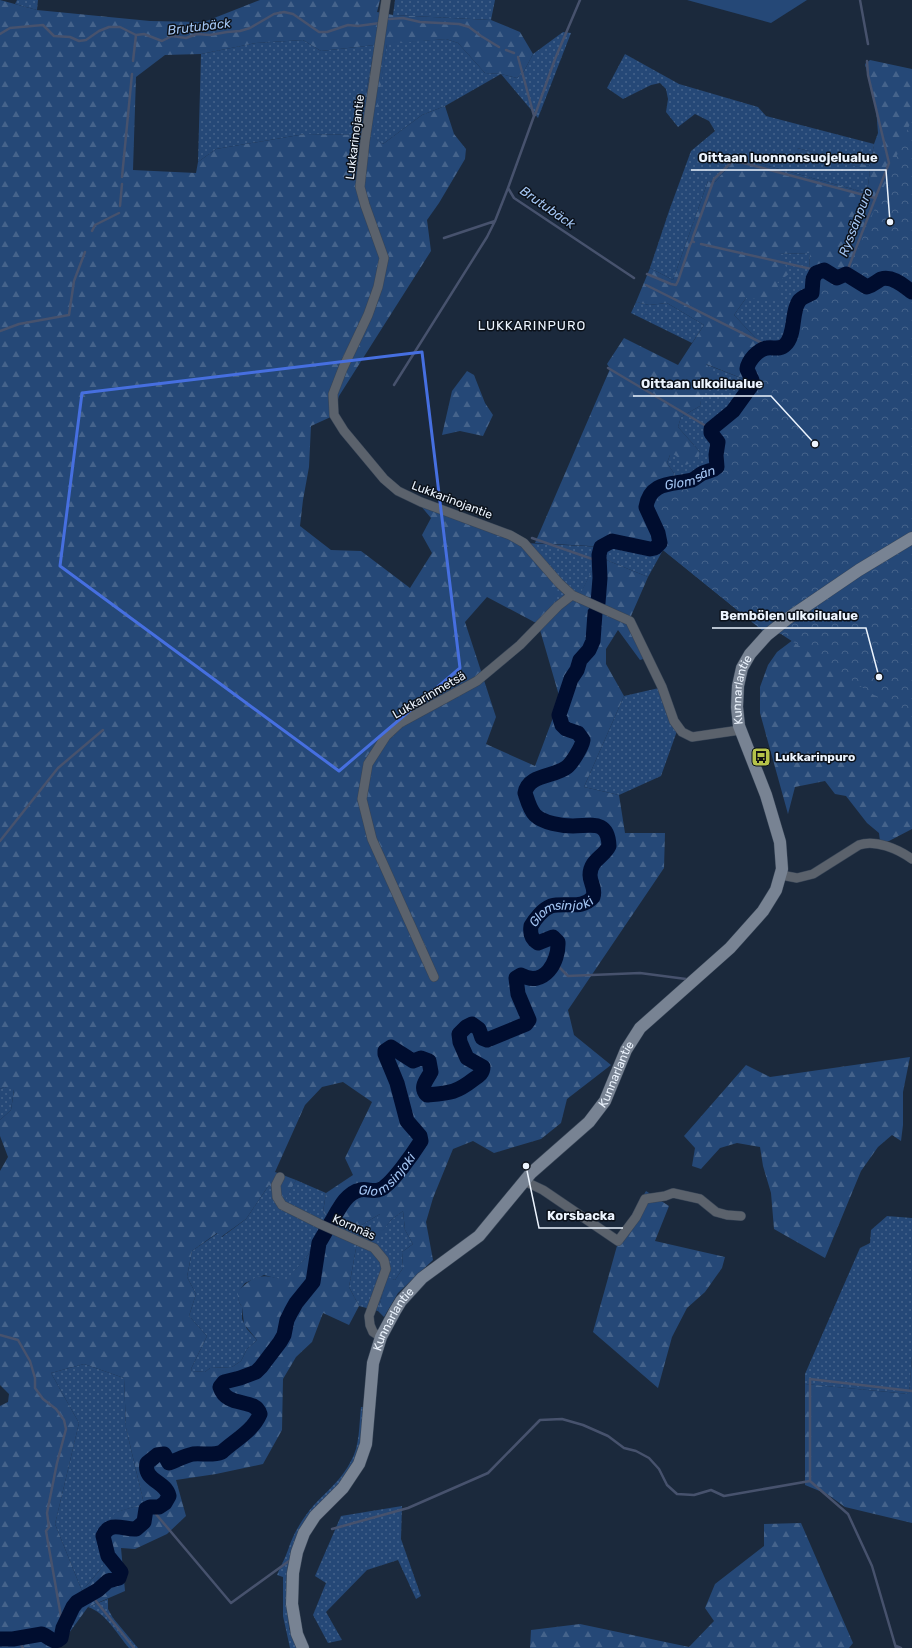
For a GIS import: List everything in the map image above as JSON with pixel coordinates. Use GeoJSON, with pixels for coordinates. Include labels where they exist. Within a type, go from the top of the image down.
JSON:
{"type":"FeatureCollection","features":[{"type":"Feature","properties":{"kind":"main road","name":"Kunnarlantie"},"geometry":{"type":"LineString","coordinates":[[303,1648],[297,1634],[292,1604],[293,1573],[297,1552],[304,1533],[315,1516],[343,1488],[359,1464],[366,1444],[373,1363],[381,1337],[401,1301],[422,1278],[479,1236],[524,1181],[547,1159],[574,1137],[593,1118],[605,1101],[626,1050],[640,1028],[730,948],[750,928],[776,890],[781,875],[780,842],[774,817],[740,730],[737,707],[738,686],[742,668],[750,654],[763,639],[787,619],[858,570],[912,538]]}},
{"type":"Feature","properties":{"kind":"street","name":"Lukkarinojantie"},"geometry":{"type":"LineString","coordinates":[[386,0],[365,141],[360,187],[365,206],[384,258],[378,287],[368,315],[343,368],[333,394],[334,416],[344,431],[379,473],[398,491],[421,502],[510,534],[524,543],[559,583],[572,595],[630,621],[662,687],[674,722],[682,732],[692,737],[740,730]]}},
{"type":"Feature","properties":{"kind":"street","name":"Lukkarinmetsä"},"geometry":{"type":"LineString","coordinates":[[434,978],[372,839],[362,799],[368,764],[386,736],[400,723],[477,681],[520,645],[558,606],[572,595]]}},
{"type":"Feature","properties":{"kind":"street"},"geometry":{"type":"LineString","coordinates":[[781,875],[797,878],[813,874],[866,842],[894,848],[912,859]]}},
{"type":"Feature","properties":{"kind":"street","name":"Kornnäs"},"geometry":{"type":"LineString","coordinates":[[280,1177],[276,1185],[277,1197],[282,1205],[374,1248],[384,1260],[386,1269],[370,1316],[370,1325],[373,1332],[381,1337]]}},
{"type":"Feature","properties":{"kind":"street"},"geometry":{"type":"LineString","coordinates":[[524,1181],[543,1190],[618,1241],[636,1217],[645,1200],[673,1193],[700,1199],[716,1212],[727,1215],[741,1216]]}},
{"type":"Feature","properties":{"kind":"highlighted area"},"geometry":{"type":"Polygon","coordinates":[[[422,352],[460,668],[339,771],[60,566],[82,393],[422,352]]]}},
{"type":"Feature","properties":{"kind":"green space"},"geometry":{"type":"Polygon","coordinates":[[[0,0],[37,10],[150,21],[204,22],[260,0],[380,0],[377,12],[393,15],[491,20],[520,32],[533,54],[524,71],[517,78],[501,74],[485,73],[458,43],[446,39],[387,44],[373,137],[383,144],[422,115],[445,106],[454,134],[466,149],[465,159],[427,220],[431,251],[339,396],[333,416],[311,426],[309,467],[300,526],[331,550],[361,551],[410,588],[432,553],[422,535],[431,518],[420,505],[508,537],[536,558],[559,583],[554,606],[538,624],[487,597],[465,622],[496,717],[486,744],[535,766],[560,699],[540,630],[571,600],[578,598],[599,557],[648,577],[631,616],[625,622],[634,632],[646,658],[640,660],[618,630],[606,649],[606,664],[624,696],[584,787],[619,795],[625,833],[665,833],[664,868],[568,1010],[574,1035],[611,1065],[567,1099],[561,1123],[541,1139],[494,1153],[473,1141],[453,1149],[433,1198],[426,1222],[433,1260],[398,1293],[384,1317],[378,1311],[387,1277],[395,1280],[403,1268],[402,1252],[413,1244],[405,1230],[403,1211],[391,1220],[378,1237],[369,1236],[380,1214],[360,1226],[349,1287],[359,1306],[349,1325],[323,1313],[312,1342],[296,1357],[283,1379],[282,1430],[263,1464],[216,1474],[176,1480],[186,1516],[167,1534],[135,1549],[121,1548],[125,1591],[88,1607],[61,1644],[50,1648],[0,1648],[0,1406],[8,1402],[9,1394],[0,1385],[0,1171],[8,1157],[0,1136],[0,1120],[11,1110],[14,1090],[4,1087],[0,1089],[0,0]],[[303,40],[256,43],[201,54],[165,55],[136,77],[133,170],[196,173],[198,162],[216,149],[305,134],[358,135],[375,45],[321,51],[303,40]],[[343,1082],[322,1087],[305,1105],[275,1172],[296,1180],[285,1200],[269,1185],[246,1219],[221,1237],[217,1233],[192,1251],[187,1277],[196,1294],[189,1316],[207,1336],[191,1369],[192,1371],[205,1372],[210,1368],[232,1367],[241,1361],[247,1349],[257,1340],[244,1324],[242,1307],[239,1302],[237,1292],[254,1278],[264,1276],[286,1280],[308,1255],[325,1222],[327,1217],[323,1212],[326,1193],[353,1175],[345,1158],[372,1102],[343,1082]],[[84,1364],[51,1373],[79,1423],[55,1524],[82,1591],[104,1565],[99,1532],[116,1512],[144,1504],[126,1428],[124,1378],[84,1364]]]}},
{"type":"Feature","properties":{"kind":"green space"},"geometry":{"type":"Polygon","coordinates":[[[17,0],[38,0],[37,10],[15,4],[17,0]]]}},
{"type":"Feature","properties":{"kind":"green space"},"geometry":{"type":"Polygon","coordinates":[[[395,0],[495,0],[491,20],[393,15],[395,0]]]}},
{"type":"Feature","properties":{"kind":"green space"},"geometry":{"type":"Polygon","coordinates":[[[687,0],[807,0],[771,23],[687,0]]]}},
{"type":"Feature","properties":{"kind":"green space"},"geometry":{"type":"Polygon","coordinates":[[[563,32],[571,33],[538,118],[501,74],[517,78],[524,71],[533,54],[563,32]]]}},
{"type":"Feature","properties":{"kind":"green space"},"geometry":{"type":"Polygon","coordinates":[[[446,39],[458,43],[485,73],[501,74],[445,106],[422,115],[383,144],[372,137],[387,43],[446,39]]]}},
{"type":"Feature","properties":{"kind":"green space"},"geometry":{"type":"Polygon","coordinates":[[[303,40],[321,51],[375,45],[358,135],[305,134],[216,149],[198,162],[201,54],[256,43],[303,40]]]}},
{"type":"Feature","properties":{"kind":"green space"},"geometry":{"type":"Polygon","coordinates":[[[625,54],[679,84],[758,107],[766,116],[874,144],[870,166],[797,148],[797,151],[870,170],[867,193],[743,159],[735,160],[715,182],[708,181],[673,280],[650,268],[691,151],[715,131],[709,121],[695,114],[678,127],[666,112],[668,99],[666,89],[660,83],[651,85],[623,99],[607,88],[625,54]]]}},
{"type":"Feature","properties":{"kind":"green space"},"geometry":{"type":"Polygon","coordinates":[[[870,60],[912,69],[912,430],[875,552],[762,630],[663,550],[535,543],[610,369],[607,364],[624,338],[678,365],[704,325],[667,303],[649,305],[636,302],[650,268],[673,280],[708,181],[715,182],[735,160],[743,159],[867,193],[870,170],[797,152],[797,148],[870,166],[874,144],[878,133],[876,108],[865,64],[870,60]],[[810,253],[778,254],[790,273],[777,283],[782,301],[746,298],[734,315],[762,345],[746,380],[706,364],[718,379],[718,390],[703,390],[700,406],[681,417],[678,427],[700,452],[698,459],[686,465],[675,455],[670,455],[667,463],[686,491],[718,481],[767,366],[788,341],[797,304],[805,296],[817,298],[818,286],[809,275],[810,253]]]}},
{"type":"Feature","properties":{"kind":"green space"},"geometry":{"type":"Polygon","coordinates":[[[912,119],[912,283],[891,271],[868,283],[850,271],[846,278],[865,290],[889,283],[912,297],[912,720],[781,634],[762,630],[663,550],[647,501],[660,485],[708,473],[721,459],[715,430],[752,383],[748,364],[764,350],[787,350],[796,335],[797,307],[805,296],[814,296],[816,275],[838,276],[851,266],[912,119]]]}},
{"type":"Feature","properties":{"kind":"green space"},"geometry":{"type":"Polygon","coordinates":[[[810,253],[809,275],[818,286],[817,298],[805,296],[797,304],[786,345],[767,366],[718,481],[686,491],[667,463],[670,455],[700,452],[678,427],[681,417],[700,406],[705,364],[746,380],[762,345],[734,315],[746,298],[777,283],[777,254],[810,253]]]}},
{"type":"Feature","properties":{"kind":"green space"},"geometry":{"type":"Polygon","coordinates":[[[636,302],[649,305],[667,303],[704,325],[692,343],[631,313],[636,302]]]}},
{"type":"Feature","properties":{"kind":"green space"},"geometry":{"type":"Polygon","coordinates":[[[467,371],[474,375],[485,403],[493,415],[483,436],[460,431],[442,435],[452,391],[467,371]]]}},
{"type":"Feature","properties":{"kind":"green space"},"geometry":{"type":"Polygon","coordinates":[[[524,543],[663,550],[648,577],[599,557],[578,599],[540,630],[524,543]]]}},
{"type":"Feature","properties":{"kind":"green space"},"geometry":{"type":"Polygon","coordinates":[[[855,593],[912,596],[912,829],[889,841],[880,841],[879,833],[867,823],[846,796],[835,794],[825,781],[795,787],[788,814],[760,713],[760,687],[768,665],[777,652],[855,593]]]}},
{"type":"Feature","properties":{"kind":"green space"},"geometry":{"type":"Polygon","coordinates":[[[659,688],[677,731],[661,776],[619,795],[584,787],[624,696],[659,688]]]}},
{"type":"Feature","properties":{"kind":"green space"},"geometry":{"type":"Polygon","coordinates":[[[910,1057],[903,1092],[903,1125],[901,1141],[892,1135],[878,1147],[861,1171],[825,1258],[774,1229],[771,1193],[763,1166],[760,1147],[737,1143],[720,1148],[701,1169],[692,1166],[695,1148],[684,1136],[746,1065],[770,1077],[910,1057]]]}},
{"type":"Feature","properties":{"kind":"green space"},"geometry":{"type":"Polygon","coordinates":[[[4,1087],[14,1089],[11,1110],[0,1120],[0,1089],[4,1087]]]}},
{"type":"Feature","properties":{"kind":"green space"},"geometry":{"type":"Polygon","coordinates":[[[296,1180],[326,1193],[323,1212],[327,1217],[308,1255],[286,1281],[264,1275],[245,1283],[238,1292],[239,1302],[242,1307],[242,1319],[247,1329],[257,1340],[247,1349],[241,1361],[232,1367],[210,1368],[205,1372],[192,1371],[191,1369],[207,1336],[189,1316],[196,1294],[187,1277],[192,1251],[218,1233],[222,1237],[246,1219],[269,1185],[285,1199],[296,1180]]]}},
{"type":"Feature","properties":{"kind":"green space"},"geometry":{"type":"Polygon","coordinates":[[[646,1191],[669,1206],[655,1241],[725,1257],[722,1268],[705,1292],[687,1308],[672,1337],[658,1388],[593,1332],[620,1235],[646,1191]]]}},
{"type":"Feature","properties":{"kind":"green space"},"geometry":{"type":"Polygon","coordinates":[[[403,1211],[405,1230],[413,1244],[402,1252],[403,1268],[395,1280],[387,1278],[378,1311],[359,1306],[349,1287],[360,1226],[380,1214],[377,1237],[391,1220],[403,1211]]]}},
{"type":"Feature","properties":{"kind":"green space"},"geometry":{"type":"Polygon","coordinates":[[[887,1216],[912,1218],[912,1357],[909,1394],[805,1384],[805,1374],[860,1248],[870,1243],[871,1230],[887,1216]]]}},
{"type":"Feature","properties":{"kind":"green space"},"geometry":{"type":"Polygon","coordinates":[[[912,1357],[912,1523],[845,1507],[827,1494],[805,1485],[805,1384],[909,1394],[912,1357]]]}},
{"type":"Feature","properties":{"kind":"green space"},"geometry":{"type":"Polygon","coordinates":[[[84,1364],[124,1378],[126,1428],[144,1504],[117,1512],[99,1532],[104,1565],[82,1591],[55,1524],[79,1423],[51,1373],[84,1364]]]}},
{"type":"Feature","properties":{"kind":"green space"},"geometry":{"type":"Polygon","coordinates":[[[361,1407],[363,1407],[359,1454],[342,1482],[304,1522],[288,1611],[289,1628],[297,1648],[290,1648],[283,1616],[283,1577],[277,1575],[292,1538],[302,1521],[314,1505],[339,1479],[354,1455],[358,1442],[361,1407]]]}},
{"type":"Feature","properties":{"kind":"green space"},"geometry":{"type":"Polygon","coordinates":[[[402,1506],[401,1539],[421,1596],[416,1599],[398,1560],[367,1570],[326,1612],[342,1640],[328,1643],[313,1615],[326,1583],[315,1576],[341,1516],[402,1506]]]}},
{"type":"Feature","properties":{"kind":"green space"},"geometry":{"type":"Polygon","coordinates":[[[801,1523],[853,1643],[849,1648],[530,1648],[531,1630],[580,1624],[689,1647],[714,1621],[705,1608],[715,1584],[764,1546],[764,1524],[801,1523]]]}},
{"type":"Feature","properties":{"kind":"green space"},"geometry":{"type":"Polygon","coordinates":[[[108,1599],[108,1609],[113,1618],[138,1648],[129,1648],[106,1619],[88,1607],[108,1599]]]}},
{"type":"Feature","properties":{"kind":"waterway"},"geometry":{"type":"LineString","coordinates":[[535,115],[555,59],[580,0]]}},
{"type":"Feature","properties":{"kind":"waterway","name":"Ryssänpuro"},"geometry":{"type":"LineString","coordinates":[[860,0],[868,44]]}},
{"type":"Feature","properties":{"kind":"waterway","name":"Brutubäck"},"geometry":{"type":"LineString","coordinates":[[0,34],[10,28],[43,25],[54,36],[70,37],[79,41],[86,40],[99,31],[109,27],[120,27],[136,35],[144,34],[162,41],[172,36],[186,38],[197,34],[210,35],[240,31],[250,28],[274,14],[284,12],[293,14],[319,32],[327,32],[348,25],[358,26],[380,23]]}},
{"type":"Feature","properties":{"kind":"waterway","name":"Brutubäck"},"geometry":{"type":"LineString","coordinates":[[389,19],[403,18],[420,22],[459,24],[469,27],[499,47]]}},
{"type":"Feature","properties":{"kind":"waterway"},"geometry":{"type":"LineString","coordinates":[[133,61],[136,35]]}},
{"type":"Feature","properties":{"kind":"waterway","name":"Brutubäck"},"geometry":{"type":"LineString","coordinates":[[506,50],[514,53]]}},
{"type":"Feature","properties":{"kind":"waterway","name":"Brutubäck"},"geometry":{"type":"LineString","coordinates":[[518,57],[534,116],[508,188],[514,198],[634,278]]}},
{"type":"Feature","properties":{"kind":"waterway","name":"Ryssänpuro"},"geometry":{"type":"LineString","coordinates":[[846,274],[889,163],[868,75],[867,61]]}},
{"type":"Feature","properties":{"kind":"waterway"},"geometry":{"type":"LineString","coordinates":[[122,177],[132,74]]}},
{"type":"Feature","properties":{"kind":"waterway"},"geometry":{"type":"LineString","coordinates":[[692,241],[714,179],[735,159]]}},
{"type":"Feature","properties":{"kind":"waterway"},"geometry":{"type":"LineString","coordinates":[[740,162],[875,198]]}},
{"type":"Feature","properties":{"kind":"waterway"},"geometry":{"type":"LineString","coordinates":[[120,206],[122,184]]}},
{"type":"Feature","properties":{"kind":"waterway"},"geometry":{"type":"LineString","coordinates":[[444,238],[495,221],[508,188]]}},
{"type":"Feature","properties":{"kind":"waterway"},"geometry":{"type":"LineString","coordinates":[[92,231],[95,225],[119,213]]}},
{"type":"Feature","properties":{"kind":"waterway"},"geometry":{"type":"LineString","coordinates":[[394,385],[487,237],[495,221]]}},
{"type":"Feature","properties":{"kind":"waterway","name":"Brutubäck"},"geometry":{"type":"LineString","coordinates":[[647,274],[676,285],[690,245],[692,241],[694,242]]}},
{"type":"Feature","properties":{"kind":"waterway","name":"Brutubäck"},"geometry":{"type":"LineString","coordinates":[[701,244],[820,271]]}},
{"type":"Feature","properties":{"kind":"waterway"},"geometry":{"type":"LineString","coordinates":[[0,331],[19,324],[69,315],[74,281],[85,252]]}},
{"type":"Feature","properties":{"kind":"waterway","name":"Glomsån"},"geometry":{"type":"LineString","coordinates":[[598,603],[600,578],[599,555],[601,547],[612,541],[650,549],[655,548],[660,543],[658,533],[646,507],[648,499],[657,488],[692,480],[702,473],[713,470],[717,467],[716,455],[718,442],[711,433],[711,429],[733,411],[751,386],[752,380],[747,369],[749,362],[754,356],[764,349],[783,347],[788,341],[791,335],[795,311],[799,301],[812,293],[813,279],[816,273],[824,270],[837,278],[846,274],[867,287],[881,279],[889,278],[902,284],[912,292]]}},
{"type":"Feature","properties":{"kind":"waterway","name":"Brutubäck"},"geometry":{"type":"LineString","coordinates":[[646,285],[772,348]]}},
{"type":"Feature","properties":{"kind":"waterway"},"geometry":{"type":"LineString","coordinates":[[608,368],[711,429]]}},
{"type":"Feature","properties":{"kind":"waterway"},"geometry":{"type":"LineString","coordinates":[[532,538],[598,561]]}},
{"type":"Feature","properties":{"kind":"waterway","name":"Glomsinjoki"},"geometry":{"type":"LineString","coordinates":[[330,1224],[342,1204],[350,1195],[360,1190],[376,1191],[386,1186],[421,1141],[420,1136],[407,1121],[397,1083],[385,1051],[391,1047],[413,1061],[421,1058],[429,1061],[431,1072],[424,1086],[427,1095],[452,1092],[478,1077],[483,1067],[467,1058],[460,1042],[459,1034],[466,1027],[472,1024],[479,1029],[482,1038],[487,1040],[526,1024],[529,1020],[518,994],[516,978],[521,975],[529,978],[543,976],[553,965],[558,950],[558,942],[553,937],[538,943],[534,940],[531,926],[540,914],[551,906],[579,905],[589,901],[593,897],[594,891],[590,875],[592,866],[609,846],[608,837],[605,831],[602,828],[592,825],[573,826],[553,824],[538,818],[533,813],[525,793],[531,782],[567,767],[576,755],[582,743],[583,740],[578,733],[566,729],[562,725],[559,715],[571,679],[577,670],[580,660],[589,650],[593,641],[595,613]]}},
{"type":"Feature","properties":{"kind":"waterway"},"geometry":{"type":"LineString","coordinates":[[0,841],[58,768],[103,730]]}},
{"type":"Feature","properties":{"kind":"waterway"},"geometry":{"type":"LineString","coordinates":[[554,962],[568,976],[640,973],[686,979]]}},
{"type":"Feature","properties":{"kind":"waterway","name":"Glomsinjoki"},"geometry":{"type":"LineString","coordinates":[[0,1639],[13,1639],[42,1634],[54,1641],[61,1638],[63,1628],[77,1602],[98,1590],[108,1581],[119,1578],[121,1572],[108,1556],[103,1536],[106,1531],[113,1527],[136,1529],[144,1522],[146,1509],[150,1507],[159,1507],[165,1503],[169,1496],[164,1487],[148,1474],[147,1463],[157,1455],[164,1454],[169,1463],[193,1454],[211,1454],[222,1452],[243,1435],[257,1420],[260,1414],[257,1409],[253,1406],[228,1398],[220,1387],[224,1382],[256,1372],[280,1342],[284,1335],[287,1320],[291,1312],[296,1303],[313,1282],[319,1243],[326,1231]]}},
{"type":"Feature","properties":{"kind":"waterway"},"geometry":{"type":"LineString","coordinates":[[0,1335],[18,1340],[30,1361],[35,1378],[35,1388],[43,1399],[56,1409],[64,1420],[66,1429],[57,1463],[47,1513],[49,1527],[46,1531],[63,1628]]}},
{"type":"Feature","properties":{"kind":"waterway"},"geometry":{"type":"LineString","coordinates":[[896,1648],[872,1566],[848,1514],[810,1481],[810,1379],[912,1391]]}},
{"type":"Feature","properties":{"kind":"waterway"},"geometry":{"type":"LineString","coordinates":[[332,1529],[408,1508],[488,1473],[540,1420],[562,1419],[583,1425],[608,1436],[624,1448],[636,1451],[649,1458],[659,1469],[667,1485],[677,1494],[694,1495],[711,1490],[724,1496],[810,1481]]}},
{"type":"Feature","properties":{"kind":"waterway"},"geometry":{"type":"LineString","coordinates":[[150,1507],[231,1603],[289,1561]]}},
{"type":"Feature","properties":{"kind":"waterway"},"geometry":{"type":"LineString","coordinates":[[91,1595],[134,1648]]}},
{"type":"Feature","properties":{"kind":"waterway"},"geometry":{"type":"LineString","coordinates":[[17,1639],[23,1648]]}},
{"type":"Feature","properties":{"kind":"waterway"},"geometry":{"type":"LineString","coordinates":[[896,1646],[901,1648]]}},
{"type":"Feature","properties":{"kind":"place","name":"Oittaan luonnonsuojelualue"},"geometry":{"type":"Point","coordinates":[890,222]}},
{"type":"Feature","properties":{"kind":"place","name":"Oittaan ulkoilualue"},"geometry":{"type":"Point","coordinates":[815,444]}},
{"type":"Feature","properties":{"kind":"place","name":"Bembölen ulkoilualue"},"geometry":{"type":"Point","coordinates":[879,677]}},
{"type":"Feature","properties":{"kind":"place","name":"Lukkarinpuro"},"geometry":{"type":"Point","coordinates":[761,757]}},
{"type":"Feature","properties":{"kind":"place","name":"Korsbacka"},"geometry":{"type":"Point","coordinates":[526,1166]}},
{"type":"Feature","properties":{"kind":"district","name":"LUKKARINPURO"},"geometry":{"type":"Point","coordinates":[532,325]}}]}
